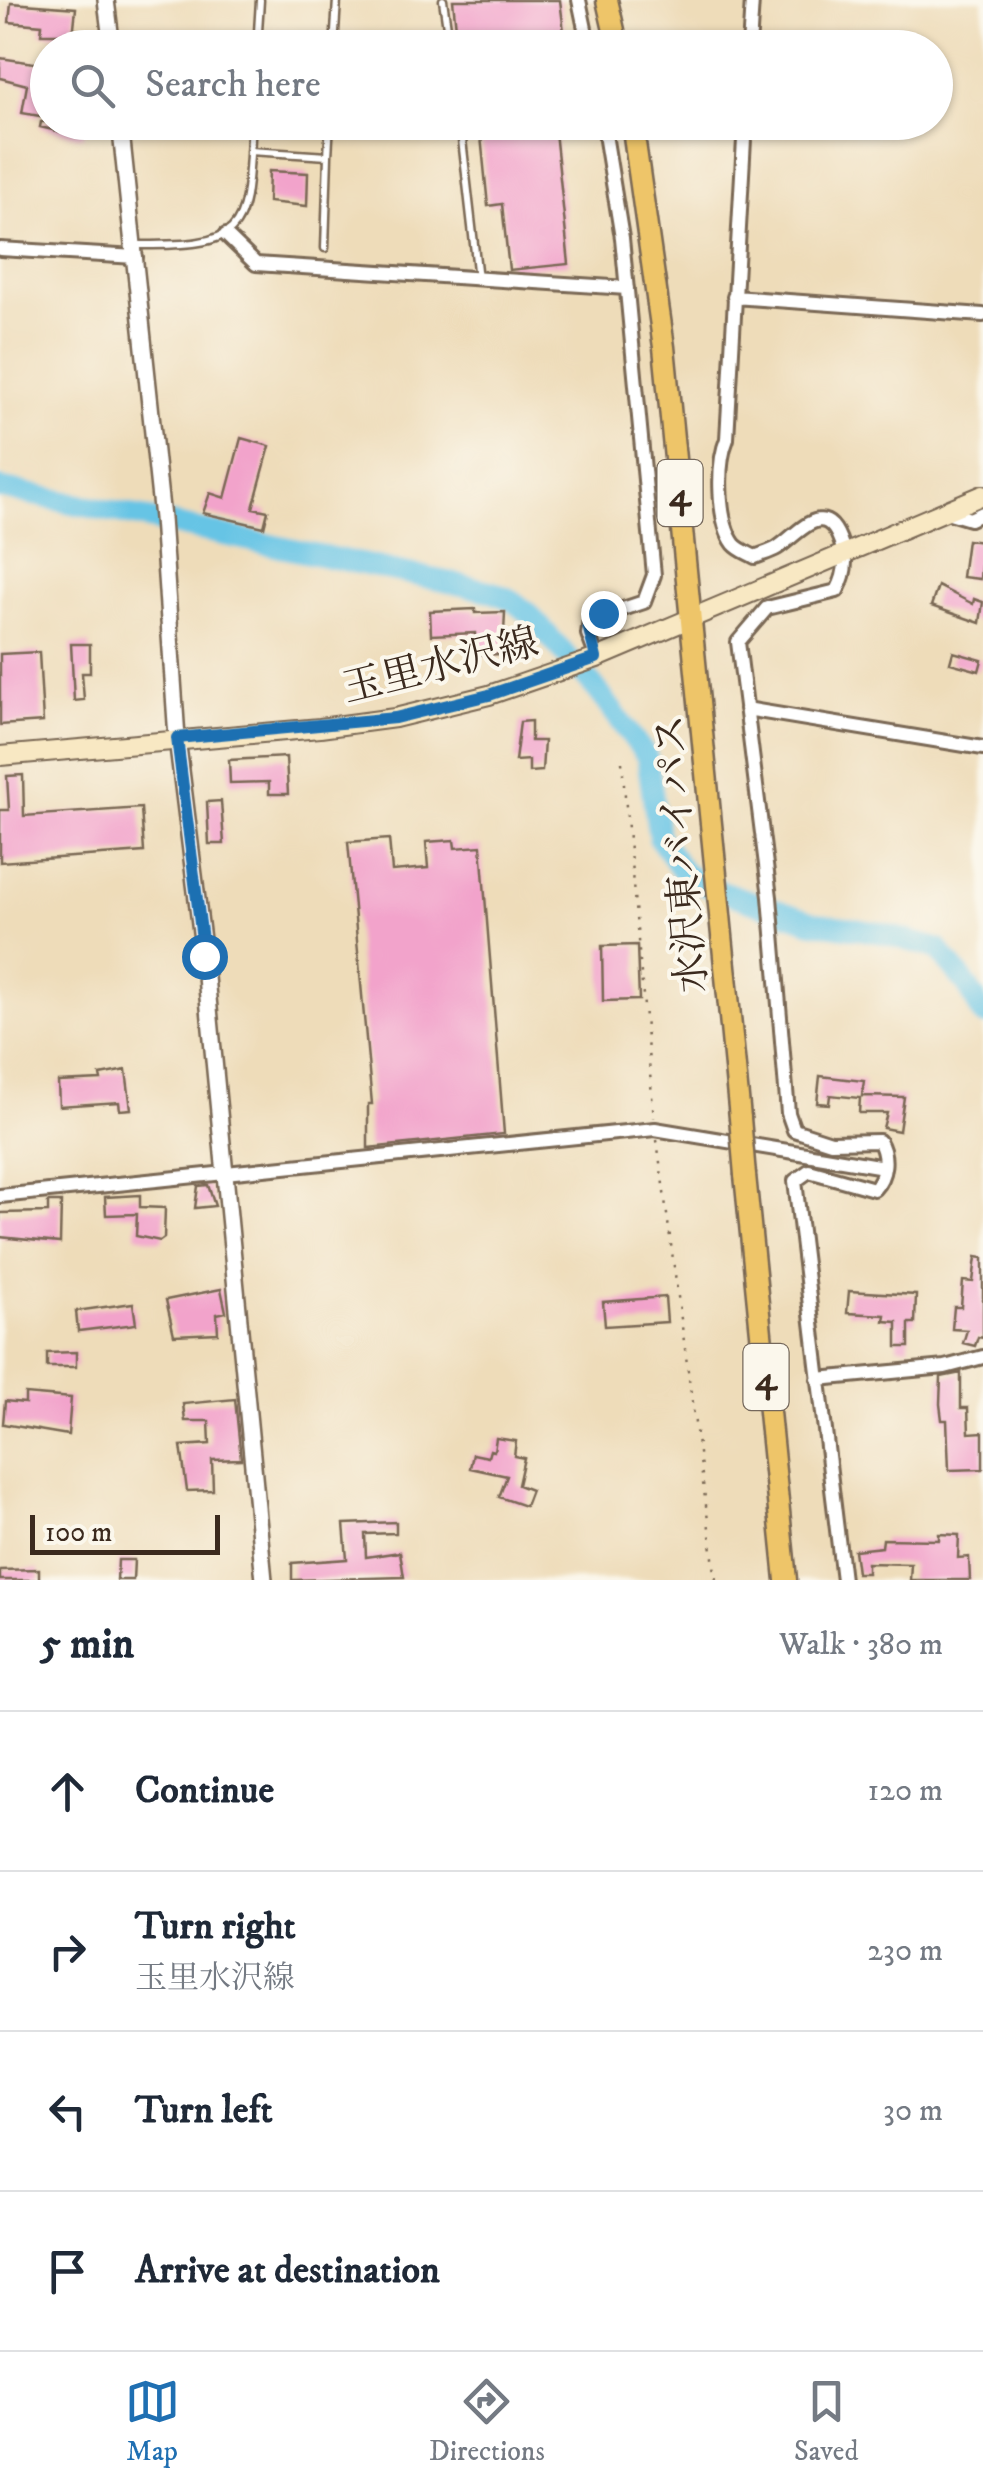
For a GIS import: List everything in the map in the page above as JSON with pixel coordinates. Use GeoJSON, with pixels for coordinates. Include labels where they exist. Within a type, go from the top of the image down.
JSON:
{"type":"FeatureCollection","features":[{"type":"Feature","properties":{"kind":"highway"},"geometry":{"type":"LineString","coordinates":[[607,0],[614,30]]}},
{"type":"Feature","properties":{"kind":"highway","name":"水沢東バイパス"},"geometry":{"type":"LineString","coordinates":[[635,140],[660,310],[693,615],[786,1580]]}},
{"type":"Feature","properties":{"kind":"main road","name":"玉里水沢線"},"geometry":{"type":"LineString","coordinates":[[0,756],[395,718],[596,658],[844,550],[983,495]]}},
{"type":"Feature","properties":{"kind":"street"},"geometry":{"type":"LineString","coordinates":[[106,0],[110,30]]}},
{"type":"Feature","properties":{"kind":"street"},"geometry":{"type":"LineString","coordinates":[[579,0],[585,30]]}},
{"type":"Feature","properties":{"kind":"street"},"geometry":{"type":"LineString","coordinates":[[750,30],[752,0]]}},
{"type":"Feature","properties":{"kind":"street"},"geometry":{"type":"LineString","coordinates":[[122,140],[163,526],[177,738],[226,1172],[264,1580]]}},
{"type":"Feature","properties":{"kind":"street"},"geometry":{"type":"LineString","coordinates":[[596,658],[588,634],[590,620],[644,602],[653,583],[626,288],[605,140]]}},
{"type":"Feature","properties":{"kind":"street"},"geometry":{"type":"LineString","coordinates":[[744,140],[727,439],[720,455],[726,528],[736,547],[755,557],[778,547],[801,524],[815,520],[832,527],[844,550],[845,576],[837,591],[767,608],[738,642],[774,934],[788,1113],[794,1130],[831,1142],[879,1141],[885,1152],[884,1167],[874,1189],[809,1171],[795,1180],[842,1580]]}},
{"type":"Feature","properties":{"kind":"street"},"geometry":{"type":"LineString","coordinates":[[226,235],[256,264],[626,288]]}},
{"type":"Feature","properties":{"kind":"street"},"geometry":{"type":"LineString","coordinates":[[0,248],[135,251]]}},
{"type":"Feature","properties":{"kind":"street"},"geometry":{"type":"LineString","coordinates":[[734,297],[983,315]]}},
{"type":"Feature","properties":{"kind":"street"},"geometry":{"type":"LineString","coordinates":[[944,511],[970,518],[983,513]]}},
{"type":"Feature","properties":{"kind":"street"},"geometry":{"type":"LineString","coordinates":[[746,709],[983,748]]}},
{"type":"Feature","properties":{"kind":"street"},"geometry":{"type":"LineString","coordinates":[[0,1196],[655,1129],[884,1167]]}},
{"type":"Feature","properties":{"kind":"street"},"geometry":{"type":"LineString","coordinates":[[818,1379],[944,1367],[983,1357]]}},
{"type":"Feature","properties":{"kind":"lane"},"geometry":{"type":"LineString","coordinates":[[258,30],[260,0]]}},
{"type":"Feature","properties":{"kind":"lane"},"geometry":{"type":"LineString","coordinates":[[335,30],[337,0]]}},
{"type":"Feature","properties":{"kind":"lane"},"geometry":{"type":"LineString","coordinates":[[443,0],[447,30]]}},
{"type":"Feature","properties":{"kind":"lane"},"geometry":{"type":"LineString","coordinates":[[135,251],[194,246],[226,235],[246,205],[251,140]]}},
{"type":"Feature","properties":{"kind":"lane"},"geometry":{"type":"LineString","coordinates":[[325,248],[329,140]]}},
{"type":"Feature","properties":{"kind":"lane"},"geometry":{"type":"LineString","coordinates":[[462,140],[478,279]]}},
{"type":"Feature","properties":{"kind":"lane"},"geometry":{"type":"LineString","coordinates":[[250,151],[328,156]]}},
{"type":"Feature","properties":{"kind":"path"},"geometry":{"type":"LineString","coordinates":[[622,762],[655,1129],[716,1580]]}},
{"type":"Feature","properties":{"kind":"building"},"geometry":{"type":"Polygon","coordinates":[[[453,0],[560,0],[564,30],[456,30],[453,0]]]}},
{"type":"Feature","properties":{"kind":"building"},"geometry":{"type":"Polygon","coordinates":[[[11,3],[76,8],[74,30],[41,30],[42,25],[9,22],[11,3]]]}},
{"type":"Feature","properties":{"kind":"building"},"geometry":{"type":"Polygon","coordinates":[[[0,58],[30,62],[30,114],[22,113],[27,85],[0,78],[0,58]]]}},
{"type":"Feature","properties":{"kind":"building"},"geometry":{"type":"Polygon","coordinates":[[[481,140],[556,140],[569,264],[509,270],[502,204],[488,206],[481,140]]]}},
{"type":"Feature","properties":{"kind":"building"},"geometry":{"type":"Polygon","coordinates":[[[269,171],[308,173],[307,206],[268,202],[269,171]]]}},
{"type":"Feature","properties":{"kind":"building"},"geometry":{"type":"Polygon","coordinates":[[[241,438],[270,446],[253,508],[268,511],[264,527],[203,513],[210,493],[225,498],[241,438]]]}},
{"type":"Feature","properties":{"kind":"building"},"geometry":{"type":"Polygon","coordinates":[[[967,540],[983,542],[980,579],[962,577],[967,540]]]}},
{"type":"Feature","properties":{"kind":"building"},"geometry":{"type":"Polygon","coordinates":[[[938,586],[973,604],[974,599],[983,602],[980,623],[931,606],[938,586]]]}},
{"type":"Feature","properties":{"kind":"building"},"geometry":{"type":"Polygon","coordinates":[[[475,609],[475,613],[505,612],[503,654],[475,655],[475,633],[431,635],[430,611],[475,609]]]}},
{"type":"Feature","properties":{"kind":"building"},"geometry":{"type":"Polygon","coordinates":[[[71,644],[90,644],[90,673],[82,673],[84,700],[74,701],[71,644]]]}},
{"type":"Feature","properties":{"kind":"building"},"geometry":{"type":"Polygon","coordinates":[[[39,652],[43,722],[0,725],[0,654],[39,652]]]}},
{"type":"Feature","properties":{"kind":"building"},"geometry":{"type":"Polygon","coordinates":[[[953,652],[982,660],[979,671],[950,663],[953,652]]]}},
{"type":"Feature","properties":{"kind":"building"},"geometry":{"type":"Polygon","coordinates":[[[531,721],[531,741],[544,741],[542,771],[529,772],[529,760],[515,761],[520,722],[531,721]]]}},
{"type":"Feature","properties":{"kind":"building"},"geometry":{"type":"Polygon","coordinates":[[[286,757],[288,794],[269,794],[269,782],[230,783],[229,760],[286,757]]]}},
{"type":"Feature","properties":{"kind":"building"},"geometry":{"type":"Polygon","coordinates":[[[23,775],[24,816],[141,808],[144,852],[0,862],[0,810],[9,810],[7,776],[23,775]]]}},
{"type":"Feature","properties":{"kind":"building"},"geometry":{"type":"Polygon","coordinates":[[[221,801],[224,844],[209,844],[207,802],[221,801]]]}},
{"type":"Feature","properties":{"kind":"building"},"geometry":{"type":"Polygon","coordinates":[[[389,839],[392,871],[428,868],[426,842],[454,840],[455,848],[481,846],[504,1134],[368,1148],[368,1104],[372,1104],[348,842],[389,839]]]}},
{"type":"Feature","properties":{"kind":"building"},"geometry":{"type":"Polygon","coordinates":[[[637,945],[639,1000],[603,1001],[602,946],[637,945]]]}},
{"type":"Feature","properties":{"kind":"building"},"geometry":{"type":"Polygon","coordinates":[[[126,1070],[131,1109],[120,1110],[119,1102],[59,1106],[58,1082],[101,1080],[100,1075],[126,1070]]]}},
{"type":"Feature","properties":{"kind":"building"},"geometry":{"type":"Polygon","coordinates":[[[820,1076],[864,1081],[862,1096],[904,1097],[899,1131],[883,1128],[887,1113],[859,1113],[860,1098],[830,1095],[829,1104],[817,1103],[820,1076]]]}},
{"type":"Feature","properties":{"kind":"building"},"geometry":{"type":"Polygon","coordinates":[[[208,1185],[215,1206],[195,1208],[198,1186],[208,1185]]]}},
{"type":"Feature","properties":{"kind":"building"},"geometry":{"type":"Polygon","coordinates":[[[140,1195],[140,1207],[165,1208],[164,1238],[160,1241],[136,1236],[137,1214],[106,1215],[105,1197],[140,1195]]]}},
{"type":"Feature","properties":{"kind":"building"},"geometry":{"type":"Polygon","coordinates":[[[48,1202],[61,1202],[60,1243],[0,1237],[0,1213],[48,1212],[48,1202]]]}},
{"type":"Feature","properties":{"kind":"building"},"geometry":{"type":"Polygon","coordinates":[[[976,1257],[983,1258],[983,1338],[978,1337],[975,1346],[963,1343],[967,1330],[952,1329],[954,1307],[961,1307],[963,1281],[973,1282],[976,1257]]]}},
{"type":"Feature","properties":{"kind":"building"},"geometry":{"type":"Polygon","coordinates":[[[221,1289],[226,1312],[217,1314],[218,1333],[174,1335],[166,1300],[221,1289]]]}},
{"type":"Feature","properties":{"kind":"building"},"geometry":{"type":"Polygon","coordinates":[[[849,1291],[916,1295],[915,1323],[909,1323],[909,1347],[897,1347],[897,1322],[884,1321],[885,1315],[847,1313],[849,1291]]]}},
{"type":"Feature","properties":{"kind":"building"},"geometry":{"type":"Polygon","coordinates":[[[665,1297],[667,1322],[605,1326],[603,1302],[665,1297]]]}},
{"type":"Feature","properties":{"kind":"building"},"geometry":{"type":"Polygon","coordinates":[[[133,1303],[136,1324],[78,1331],[76,1311],[133,1303]]]}},
{"type":"Feature","properties":{"kind":"building"},"geometry":{"type":"Polygon","coordinates":[[[76,1352],[76,1367],[47,1367],[47,1353],[76,1352]]]}},
{"type":"Feature","properties":{"kind":"building"},"geometry":{"type":"Polygon","coordinates":[[[961,1373],[961,1408],[968,1408],[969,1433],[983,1432],[983,1469],[949,1470],[947,1420],[942,1420],[940,1404],[941,1377],[961,1373]]]}},
{"type":"Feature","properties":{"kind":"building"},"geometry":{"type":"Polygon","coordinates":[[[25,1394],[71,1398],[68,1435],[3,1424],[5,1401],[25,1403],[25,1394]]]}},
{"type":"Feature","properties":{"kind":"building"},"geometry":{"type":"Polygon","coordinates":[[[235,1399],[241,1459],[212,1460],[213,1490],[187,1491],[181,1446],[210,1444],[209,1421],[185,1421],[183,1404],[235,1399]]]}},
{"type":"Feature","properties":{"kind":"building"},"geometry":{"type":"Polygon","coordinates":[[[496,1438],[516,1441],[514,1456],[524,1458],[518,1485],[531,1490],[525,1506],[499,1497],[507,1476],[470,1468],[473,1454],[488,1457],[490,1450],[494,1451],[496,1438]]]}},
{"type":"Feature","properties":{"kind":"building"},"geometry":{"type":"Polygon","coordinates":[[[396,1522],[396,1533],[365,1534],[366,1557],[400,1552],[404,1577],[292,1580],[292,1563],[347,1559],[344,1524],[396,1522]]]}},
{"type":"Feature","properties":{"kind":"building"},"geometry":{"type":"Polygon","coordinates":[[[939,1534],[959,1535],[958,1558],[969,1557],[970,1580],[910,1580],[911,1564],[867,1563],[867,1573],[857,1573],[854,1550],[882,1547],[883,1539],[939,1540],[939,1534]]]}},
{"type":"Feature","properties":{"kind":"building"},"geometry":{"type":"Polygon","coordinates":[[[118,1560],[134,1560],[133,1580],[117,1580],[118,1560]]]}},
{"type":"Feature","properties":{"kind":"building"},"geometry":{"type":"Polygon","coordinates":[[[39,1569],[39,1580],[0,1580],[0,1570],[39,1569]]]}},
{"type":"Feature","properties":{"kind":"waterway"},"geometry":{"type":"LineString","coordinates":[[0,488],[490,591],[512,600],[598,691],[647,757],[659,838],[684,873],[703,885],[812,922],[881,933],[938,949],[967,985],[983,1015]]}},
{"type":"Feature","properties":{"kind":"route"},"geometry":{"type":"LineString","coordinates":[[204,956],[177,738],[320,728],[395,718],[489,695],[596,658],[588,625],[603,613]]}}]}
